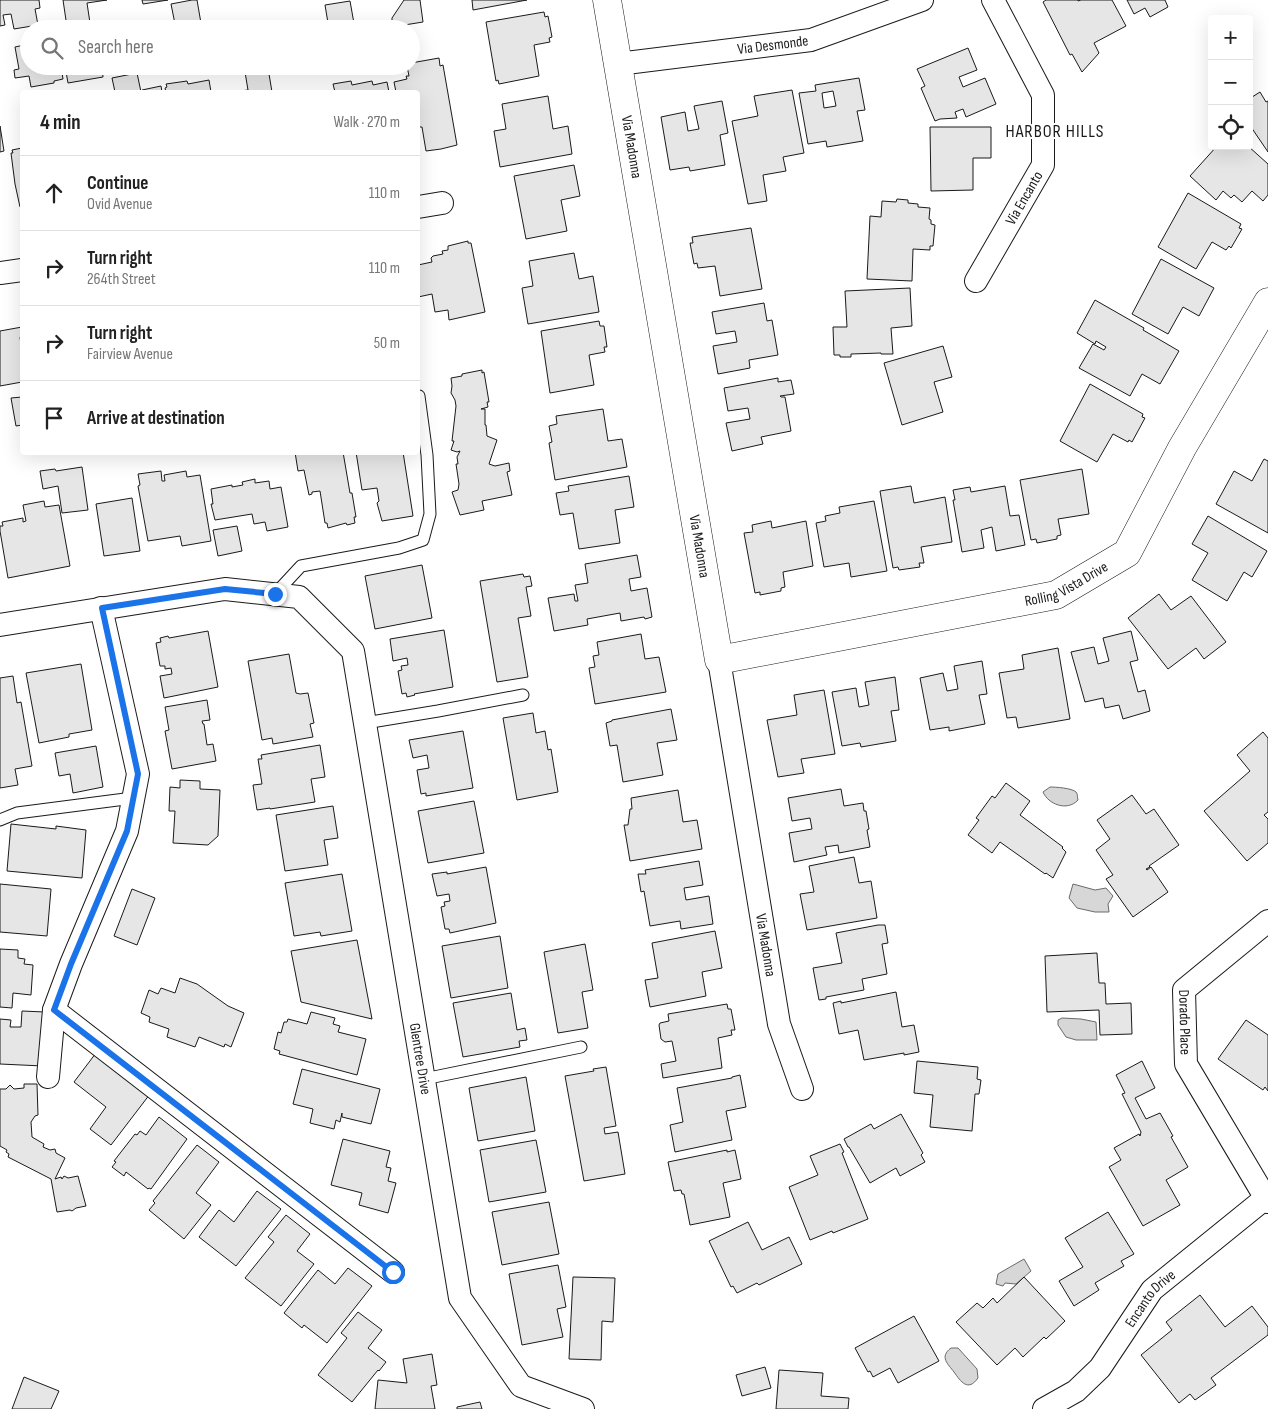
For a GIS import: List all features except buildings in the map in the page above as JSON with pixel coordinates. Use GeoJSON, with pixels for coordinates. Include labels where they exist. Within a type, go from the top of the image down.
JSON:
{"type":"FeatureCollection","features":[{"type":"Feature","properties":{"kind":"street","name":"Via Madonna"},"geometry":{"type":"LineString","coordinates":[[606,0],[779,1024],[802,1089]]}},
{"type":"Feature","properties":{"kind":"street","name":"Via Desmonde"},"geometry":{"type":"LineString","coordinates":[[618,64],[811,40],[922,0]]}},
{"type":"Feature","properties":{"kind":"street","name":"Via Encanto"},"geometry":{"type":"LineString","coordinates":[[976,281],[1043,166],[1043,95],[993,0]]}},
{"type":"Feature","properties":{"kind":"street"},"geometry":{"type":"LineString","coordinates":[[420,207],[442,203]]}},
{"type":"Feature","properties":{"kind":"street"},"geometry":{"type":"LineString","coordinates":[[0,273],[20,270]]}},
{"type":"Feature","properties":{"kind":"street","name":"Rolling Vista Drive"},"geometry":{"type":"LineString","coordinates":[[719,660],[1056,595],[1126,553],[1182,448],[1268,302]]}},
{"type":"Feature","properties":{"kind":"street"},"geometry":{"type":"LineString","coordinates":[[0,626],[225,589],[275,594]]}},
{"type":"Feature","properties":{"kind":"street","name":"Glentree Drive"},"geometry":{"type":"LineString","coordinates":[[275,594],[299,597],[353,651],[460,1298],[521,1386],[583,1409]]}},
{"type":"Feature","properties":{"kind":"street"},"geometry":{"type":"LineString","coordinates":[[48,1077],[54,1010],[71,964],[127,831],[138,774],[102,608]]}},
{"type":"Feature","properties":{"kind":"street","name":"Dorado Place"},"geometry":{"type":"LineString","coordinates":[[1267,1199],[1186,1064],[1184,990],[1268,921]]}},
{"type":"Feature","properties":{"kind":"street"},"geometry":{"type":"LineString","coordinates":[[54,1010],[393,1272]]}},
{"type":"Feature","properties":{"kind":"street","name":"Encanto Drive"},"geometry":{"type":"LineString","coordinates":[[1044,1409],[1076,1390],[1100,1368],[1152,1290],[1267,1199]]}},
{"type":"Feature","properties":{"kind":"lane"},"geometry":{"type":"LineString","coordinates":[[275,594],[301,566],[399,548],[423,540],[430,514],[427,455],[420,403]]}},
{"type":"Feature","properties":{"kind":"lane"},"geometry":{"type":"LineString","coordinates":[[365,723],[523,695]]}},
{"type":"Feature","properties":{"kind":"lane"},"geometry":{"type":"LineString","coordinates":[[0,820],[17,813],[133,798]]}},
{"type":"Feature","properties":{"kind":"lane"},"geometry":{"type":"LineString","coordinates":[[424,1079],[581,1047]]}},
{"type":"Feature","properties":{"kind":"shaded area"},"geometry":{"type":"Polygon","coordinates":[[[1050,787],[1074,791],[1077,794],[1078,800],[1069,806],[1053,803],[1043,792],[1050,787]]]}},
{"type":"Feature","properties":{"kind":"shaded area"},"geometry":{"type":"Polygon","coordinates":[[[1073,884],[1095,890],[1106,888],[1113,896],[1108,904],[1109,912],[1095,912],[1077,908],[1069,898],[1073,884]]]}},
{"type":"Feature","properties":{"kind":"shaded area"},"geometry":{"type":"Polygon","coordinates":[[[1062,1018],[1096,1022],[1097,1040],[1076,1040],[1066,1037],[1058,1025],[1058,1020],[1062,1018]]]}},
{"type":"Feature","properties":{"kind":"shaded area"},"geometry":{"type":"Polygon","coordinates":[[[1024,1259],[1031,1271],[1016,1284],[1005,1283],[1003,1286],[996,1284],[998,1274],[1024,1259]]]}},
{"type":"Feature","properties":{"kind":"shaded area"},"geometry":{"type":"Polygon","coordinates":[[[951,1348],[958,1348],[977,1369],[978,1378],[971,1384],[968,1385],[962,1382],[947,1363],[945,1357],[947,1351],[951,1348]]]}},
{"type":"Feature","properties":{"kind":"district","name":"HARBOR HILLS"},"geometry":{"type":"Point","coordinates":[1055,131]}},
{"type":"Feature","properties":{"kind":"route"},"geometry":{"type":"LineString","coordinates":[[275,594],[225,589],[102,608],[138,774],[127,831],[71,964],[54,1010],[393,1272]]}}]}
